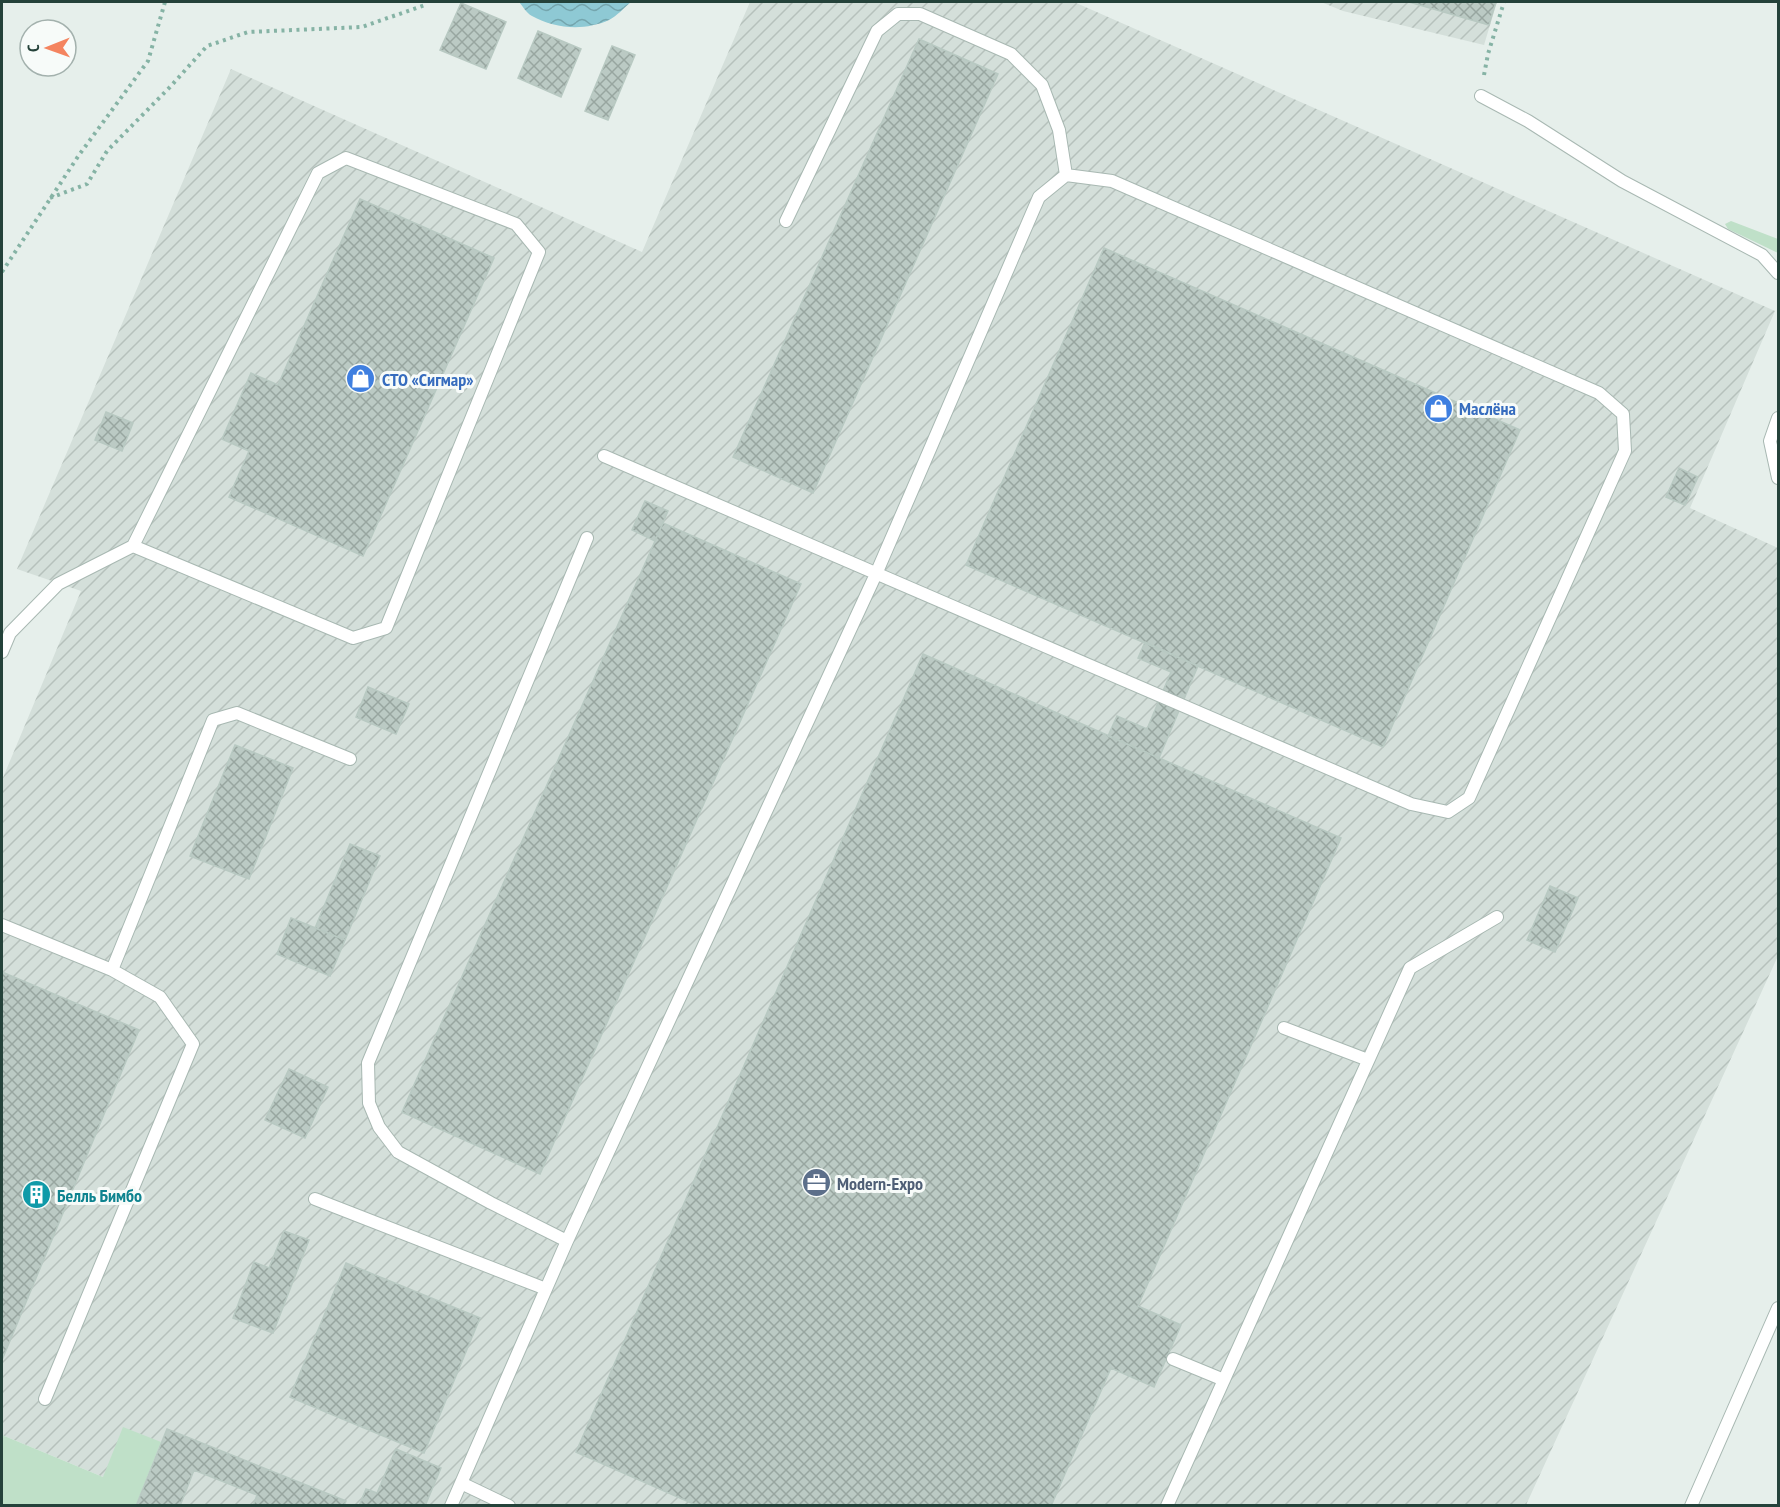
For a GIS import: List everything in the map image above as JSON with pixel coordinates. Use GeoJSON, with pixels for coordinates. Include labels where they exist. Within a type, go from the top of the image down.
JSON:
{"type":"FeatureCollection","features":[{"type":"Feature","properties":{"kind":"lane"},"geometry":{"type":"LineString","coordinates":[[786,221],[877,31],[898,14],[920,14],[1011,54],[1042,85],[1059,130],[1066,175]]}},
{"type":"Feature","properties":{"kind":"lane"},"geometry":{"type":"LineString","coordinates":[[1480,96],[1528,121],[1622,181],[1762,255],[1779,273]]}},
{"type":"Feature","properties":{"kind":"lane"},"geometry":{"type":"LineString","coordinates":[[2,652],[10,633],[58,584],[133,546],[318,173],[346,158],[516,224],[539,252],[386,628],[353,638],[133,546]]}},
{"type":"Feature","properties":{"kind":"lane"},"geometry":{"type":"LineString","coordinates":[[451,1506],[567,1241],[876,574],[1039,197],[1066,175],[1112,181],[1122,185],[1599,393],[1623,414],[1624,451],[1469,798],[1448,812],[1411,804],[876,574],[604,456]]}},
{"type":"Feature","properties":{"kind":"lane"},"geometry":{"type":"LineString","coordinates":[[1779,418],[1770,441],[1779,478]]}},
{"type":"Feature","properties":{"kind":"lane"},"geometry":{"type":"LineString","coordinates":[[567,1241],[398,1152],[379,1127],[369,1103],[368,1064],[587,538]]}},
{"type":"Feature","properties":{"kind":"lane"},"geometry":{"type":"LineString","coordinates":[[112,970],[213,720],[237,712],[350,759]]}},
{"type":"Feature","properties":{"kind":"lane"},"geometry":{"type":"LineString","coordinates":[[1167,1506],[1410,968],[1497,917]]}},
{"type":"Feature","properties":{"kind":"lane"},"geometry":{"type":"LineString","coordinates":[[2,925],[112,970],[160,997],[193,1044],[45,1399]]}},
{"type":"Feature","properties":{"kind":"lane"},"geometry":{"type":"LineString","coordinates":[[1284,1028],[1368,1060]]}},
{"type":"Feature","properties":{"kind":"lane"},"geometry":{"type":"LineString","coordinates":[[315,1199],[546,1290]]}},
{"type":"Feature","properties":{"kind":"lane"},"geometry":{"type":"LineString","coordinates":[[1691,1506],[1779,1308]]}},
{"type":"Feature","properties":{"kind":"lane"},"geometry":{"type":"LineString","coordinates":[[1173,1359],[1224,1380]]}},
{"type":"Feature","properties":{"kind":"lane"},"geometry":{"type":"LineString","coordinates":[[461,1483],[510,1506]]}},
{"type":"Feature","properties":{"kind":"path"},"geometry":{"type":"LineString","coordinates":[[2,272],[79,154],[148,60],[165,2]]}},
{"type":"Feature","properties":{"kind":"path"},"geometry":{"type":"LineString","coordinates":[[1488,54],[1504,2]]}},
{"type":"Feature","properties":{"kind":"path"},"geometry":{"type":"LineString","coordinates":[[50,198],[87,184],[107,151],[207,46],[248,32],[362,27],[425,5]]}},
{"type":"Feature","properties":{"kind":"shaded area"},"geometry":{"type":"Polygon","coordinates":[[[750,2],[1074,2],[1775,311],[1690,508],[1778,548],[1778,956],[1526,1505],[136,1506],[161,1442],[103,1477],[2,1435],[2,780],[81,591],[17,569],[231,69],[642,252],[750,2]]]}},
{"type":"Feature","properties":{"kind":"shaded area"},"geometry":{"type":"Polygon","coordinates":[[[1321,2],[1497,2],[1484,45],[1343,11],[1321,2]]]}},
{"type":"Feature","properties":{"kind":"green space"},"geometry":{"type":"Polygon","coordinates":[[[1731,221],[1778,239],[1778,253],[1728,229],[1725,224],[1731,221]]]}},
{"type":"Feature","properties":{"kind":"green space"},"geometry":{"type":"Polygon","coordinates":[[[123,1427],[161,1442],[136,1505],[2,1505],[2,1435],[103,1477],[123,1427]]]}},
{"type":"Feature","properties":{"kind":"water"},"geometry":{"type":"Polygon","coordinates":[[[519,2],[631,2],[618,14],[600,24],[570,27],[550,24],[532,16],[519,2]]]}},
{"type":"Feature","properties":{"kind":"building"},"geometry":{"type":"Polygon","coordinates":[[[1409,2],[1496,2],[1489,25],[1409,2]]]}},
{"type":"Feature","properties":{"kind":"building"},"geometry":{"type":"Polygon","coordinates":[[[461,3],[506,22],[486,69],[440,50],[461,3]]]}},
{"type":"Feature","properties":{"kind":"building"},"geometry":{"type":"Polygon","coordinates":[[[538,31],[581,49],[561,97],[518,78],[538,31]]]}},
{"type":"Feature","properties":{"kind":"building"},"geometry":{"type":"Polygon","coordinates":[[[919,39],[998,74],[813,493],[733,457],[919,39]]]}},
{"type":"Feature","properties":{"kind":"building"},"geometry":{"type":"Polygon","coordinates":[[[612,46],[635,55],[608,120],[585,111],[612,46]]]}},
{"type":"Feature","properties":{"kind":"building","name":"СТО «Сигмар»"},"geometry":{"type":"Polygon","coordinates":[[[360,199],[494,258],[363,556],[229,497],[249,451],[222,439],[251,373],[278,385],[360,199]]]}},
{"type":"Feature","properties":{"kind":"building"},"geometry":{"type":"Polygon","coordinates":[[[1104,248],[1520,430],[1383,747],[966,565],[1104,248]]]}},
{"type":"Feature","properties":{"kind":"building"},"geometry":{"type":"Polygon","coordinates":[[[106,412],[133,423],[122,451],[95,440],[106,412]]]}},
{"type":"Feature","properties":{"kind":"building"},"geometry":{"type":"Polygon","coordinates":[[[1679,468],[1698,477],[1685,505],[1666,497],[1679,468]]]}},
{"type":"Feature","properties":{"kind":"building"},"geometry":{"type":"Polygon","coordinates":[[[645,501],[668,511],[655,541],[632,530],[645,501]]]}},
{"type":"Feature","properties":{"kind":"building"},"geometry":{"type":"Polygon","coordinates":[[[663,523],[801,584],[540,1174],[402,1112],[663,523]]]}},
{"type":"Feature","properties":{"kind":"building"},"geometry":{"type":"Polygon","coordinates":[[[1145,642],[1198,666],[1159,758],[1108,736],[1117,716],[1147,729],[1171,672],[1138,658],[1145,642]]]}},
{"type":"Feature","properties":{"kind":"building"},"geometry":{"type":"Polygon","coordinates":[[[923,654],[1341,838],[1138,1306],[1181,1325],[1154,1387],[1111,1368],[1051,1506],[698,1506],[576,1452],[923,654]]]}},
{"type":"Feature","properties":{"kind":"building"},"geometry":{"type":"Polygon","coordinates":[[[368,687],[409,704],[396,734],[356,717],[368,687]]]}},
{"type":"Feature","properties":{"kind":"building"},"geometry":{"type":"Polygon","coordinates":[[[235,745],[293,768],[249,879],[190,856],[235,745]]]}},
{"type":"Feature","properties":{"kind":"building"},"geometry":{"type":"Polygon","coordinates":[[[350,844],[380,856],[345,940],[315,928],[350,844]]]}},
{"type":"Feature","properties":{"kind":"building"},"geometry":{"type":"Polygon","coordinates":[[[1550,886],[1578,898],[1555,952],[1527,940],[1550,886]]]}},
{"type":"Feature","properties":{"kind":"building"},"geometry":{"type":"Polygon","coordinates":[[[291,918],[345,940],[330,976],[277,954],[291,918]]]}},
{"type":"Feature","properties":{"kind":"building","name":"Белль Бимбо"},"geometry":{"type":"Polygon","coordinates":[[[2,972],[139,1030],[2,1360],[2,972]]]}},
{"type":"Feature","properties":{"kind":"building"},"geometry":{"type":"Polygon","coordinates":[[[289,1069],[328,1087],[305,1138],[265,1120],[289,1069]]]}},
{"type":"Feature","properties":{"kind":"building"},"geometry":{"type":"Polygon","coordinates":[[[284,1231],[309,1240],[273,1333],[233,1318],[254,1262],[269,1268],[284,1231]]]}},
{"type":"Feature","properties":{"kind":"building"},"geometry":{"type":"Polygon","coordinates":[[[346,1263],[480,1318],[424,1453],[290,1397],[346,1263]]]}},
{"type":"Feature","properties":{"kind":"building"},"geometry":{"type":"Polygon","coordinates":[[[167,1429],[346,1501],[344,1506],[253,1506],[257,1495],[194,1470],[180,1506],[136,1506],[167,1429]]]}},
{"type":"Feature","properties":{"kind":"building"},"geometry":{"type":"Polygon","coordinates":[[[396,1449],[441,1468],[425,1506],[359,1506],[366,1489],[377,1493],[396,1449]]]}},
{"type":"Feature","properties":{"kind":"place","name":"СТО «Сигмар»"},"geometry":{"type":"Point","coordinates":[361,379]}},
{"type":"Feature","properties":{"kind":"place","name":"Маслёна"},"geometry":{"type":"Point","coordinates":[1438,408]}},
{"type":"Feature","properties":{"kind":"place","name":"Modern-Expo"},"geometry":{"type":"Point","coordinates":[816,1183]}},
{"type":"Feature","properties":{"kind":"place","name":"Белль Бимбо"},"geometry":{"type":"Point","coordinates":[36,1195]}}]}
